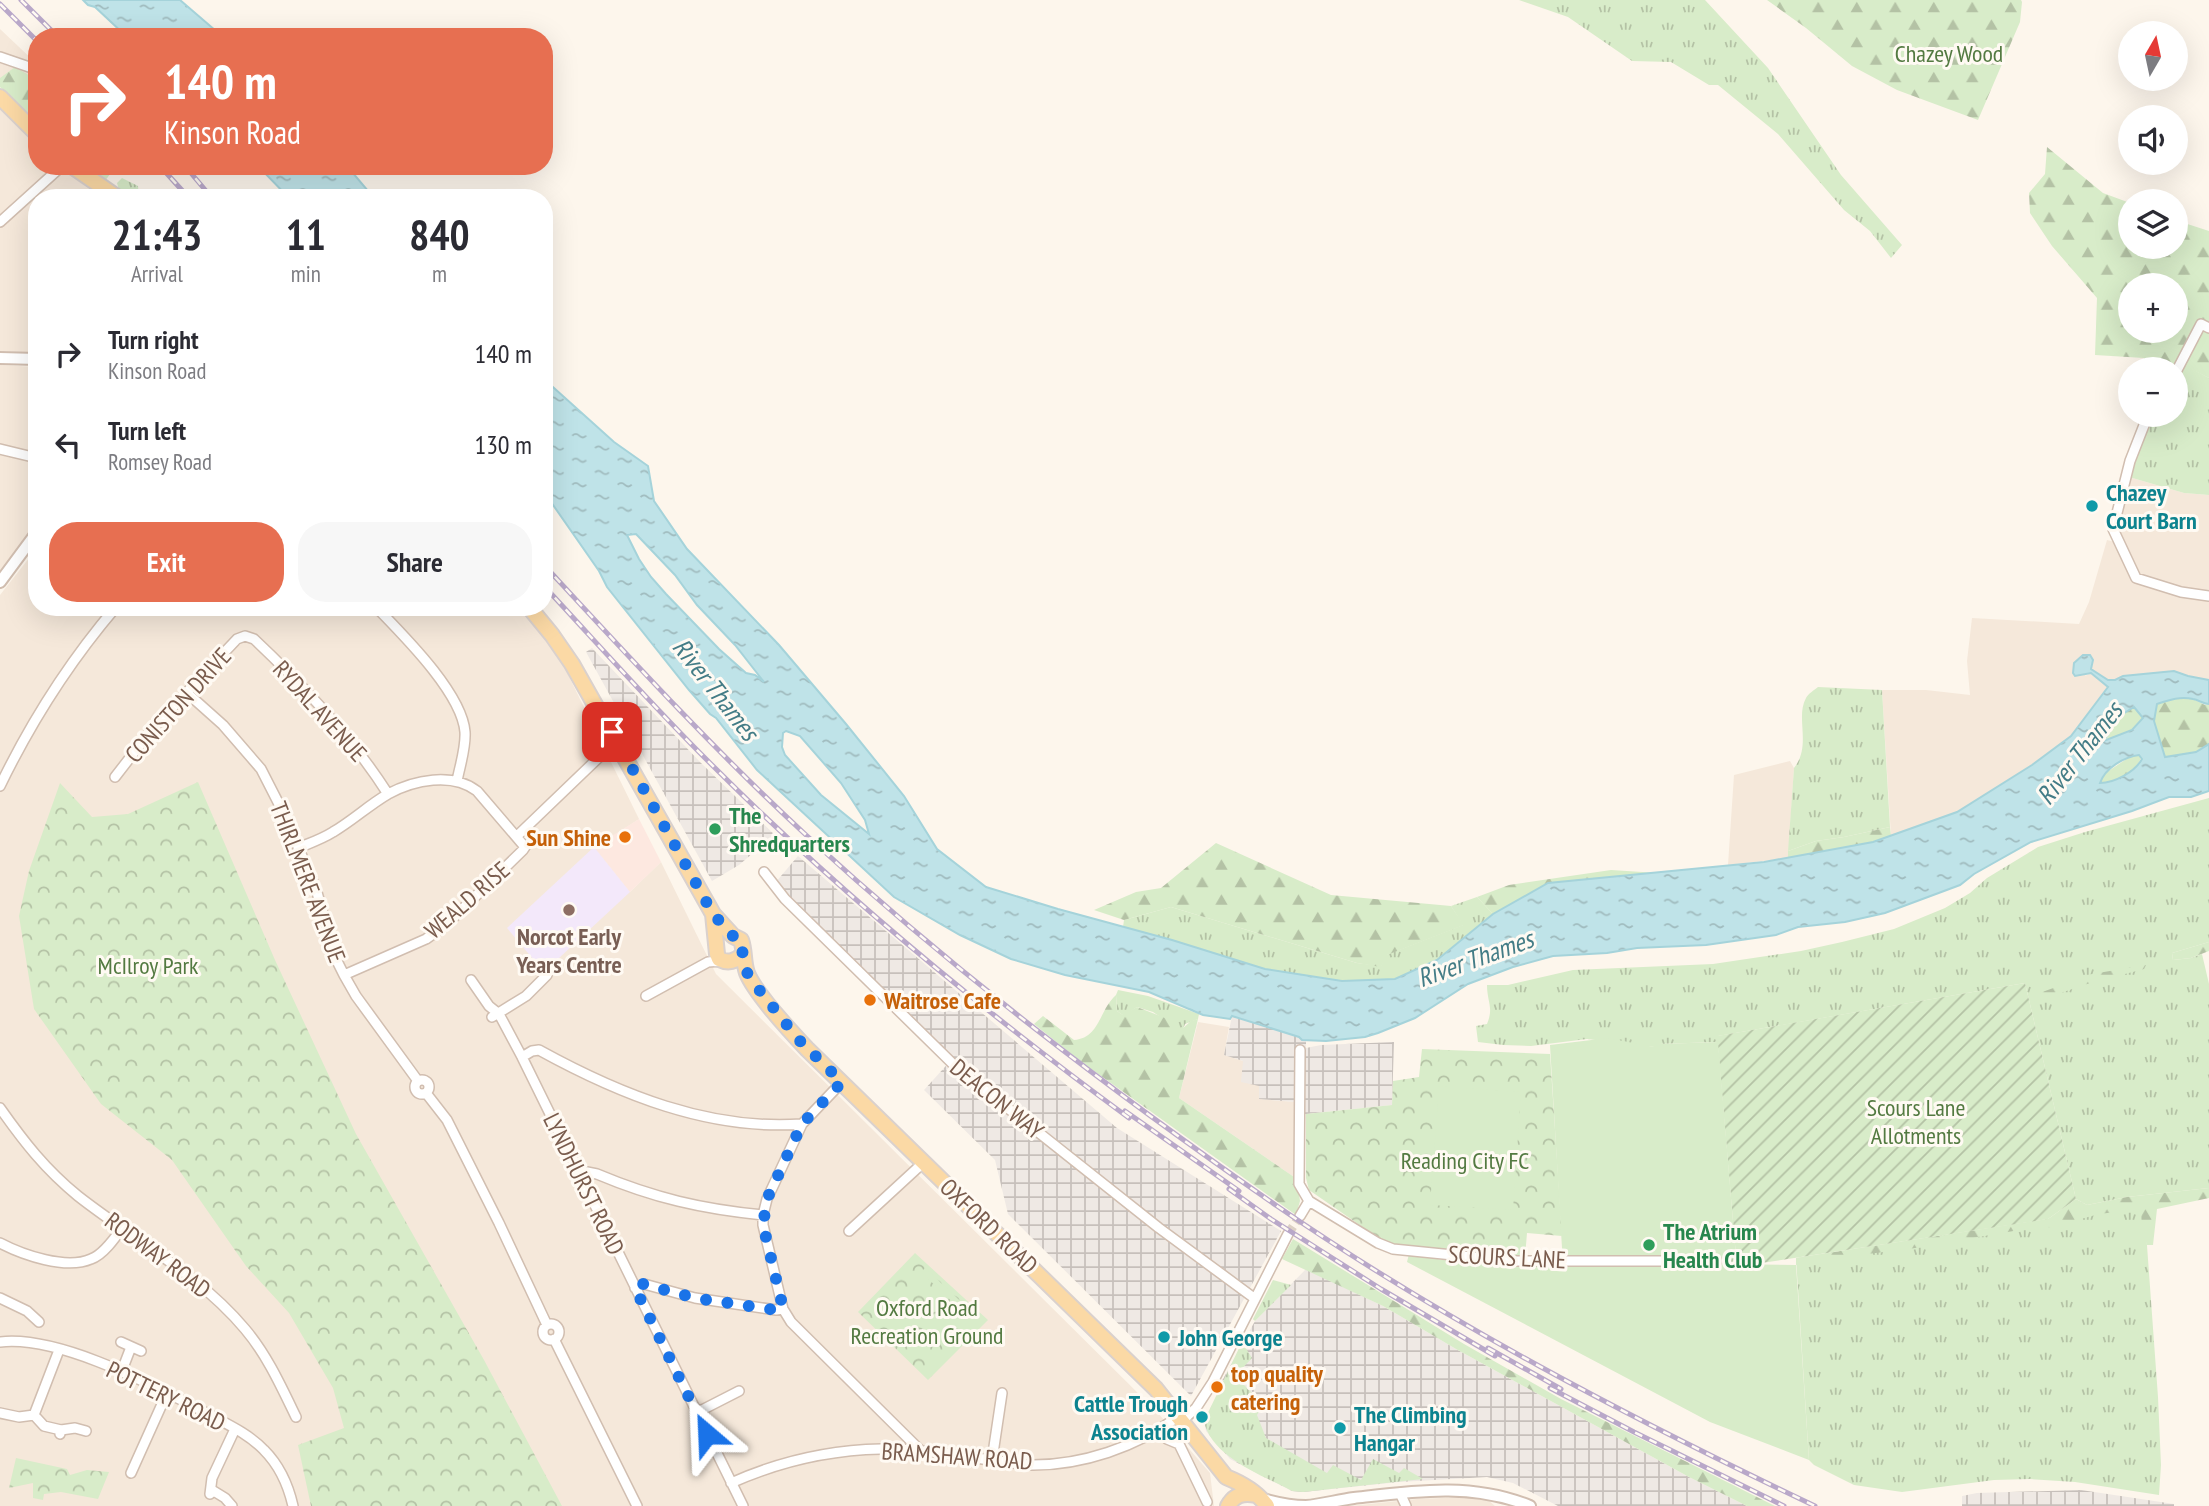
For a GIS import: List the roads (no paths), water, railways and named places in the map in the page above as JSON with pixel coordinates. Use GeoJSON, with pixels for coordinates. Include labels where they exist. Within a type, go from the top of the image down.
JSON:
{"type":"FeatureCollection","features":[{"type":"Feature","properties":{"kind":"main road"},"geometry":{"type":"LineString","coordinates":[[0,97],[28,125]]}},
{"type":"Feature","properties":{"kind":"main road"},"geometry":{"type":"LineString","coordinates":[[85,175],[105,189]]}},
{"type":"Feature","properties":{"kind":"main road"},"geometry":{"type":"LineString","coordinates":[[536,616],[572,664],[713,914],[733,936],[741,940],[743,954],[737,960],[718,956]]}},
{"type":"Feature","properties":{"kind":"main road"},"geometry":{"type":"LineString","coordinates":[[713,914],[718,956]]}},
{"type":"Feature","properties":{"kind":"main road"},"geometry":{"type":"LineString","coordinates":[[718,956],[722,938],[733,936]]}},
{"type":"Feature","properties":{"kind":"main road","name":"OXFORD ROAD"},"geometry":{"type":"LineString","coordinates":[[743,954],[749,977]]}},
{"type":"Feature","properties":{"kind":"main road","name":"OXFORD ROAD"},"geometry":{"type":"LineString","coordinates":[[718,956],[749,977],[799,1040],[1156,1390],[1226,1477],[1262,1500]]}},
{"type":"Feature","properties":{"kind":"main road"},"geometry":{"type":"LineString","coordinates":[[1226,1477],[1229,1505]]}},
{"type":"Feature","properties":{"kind":"main road"},"geometry":{"type":"LineString","coordinates":[[1229,1505],[1239,1494],[1247,1493],[1262,1500]]}},
{"type":"Feature","properties":{"kind":"street"},"geometry":{"type":"LineString","coordinates":[[0,57],[28,67]]}},
{"type":"Feature","properties":{"kind":"street"},"geometry":{"type":"LineString","coordinates":[[37,189],[52,175]]}},
{"type":"Feature","properties":{"kind":"street"},"geometry":{"type":"LineString","coordinates":[[0,222],[28,197]]}},
{"type":"Feature","properties":{"kind":"street"},"geometry":{"type":"LineString","coordinates":[[2184,357],[2201,324],[2209,328]]}},
{"type":"Feature","properties":{"kind":"street"},"geometry":{"type":"LineString","coordinates":[[0,358],[28,359]]}},
{"type":"Feature","properties":{"kind":"street"},"geometry":{"type":"LineString","coordinates":[[2143,427],[2130,461],[2113,530],[2136,578],[2181,592],[2209,596]]}},
{"type":"Feature","properties":{"kind":"street"},"geometry":{"type":"LineString","coordinates":[[0,449],[28,456]]}},
{"type":"Feature","properties":{"kind":"street"},"geometry":{"type":"LineString","coordinates":[[0,582],[28,544]]}},
{"type":"Feature","properties":{"kind":"street"},"geometry":{"type":"LineString","coordinates":[[1,781],[60,680],[109,616]]}},
{"type":"Feature","properties":{"kind":"street"},"geometry":{"type":"LineString","coordinates":[[385,616],[449,692],[462,718],[465,733],[457,781]]}},
{"type":"Feature","properties":{"kind":"street","name":"CONISTON DRIVE"},"geometry":{"type":"LineString","coordinates":[[115,777],[153,728],[186,692],[237,639],[245,636]]}},
{"type":"Feature","properties":{"kind":"street","name":"RYDAL AVENUE"},"geometry":{"type":"LineString","coordinates":[[245,636],[254,639],[298,681],[351,742],[388,794]]}},
{"type":"Feature","properties":{"kind":"street","name":"THIRLMERE AVENUE"},"geometry":{"type":"LineString","coordinates":[[186,692],[223,725],[261,769],[284,814],[316,890],[344,975],[418,1082],[427,1082],[429,1086],[426,1093],[447,1120],[547,1325],[554,1325],[558,1329],[554,1339],[637,1506]]}},
{"type":"Feature","properties":{"kind":"street","name":"WEALD RISE"},"geometry":{"type":"LineString","coordinates":[[344,975],[426,939],[447,924],[523,850],[523,843],[517,836],[617,740]]}},
{"type":"Feature","properties":{"kind":"street"},"geometry":{"type":"LineString","coordinates":[[298,848],[330,834],[388,794],[414,784],[443,779],[468,784],[517,836]]}},
{"type":"Feature","properties":{"kind":"street","name":"DEACON WAY"},"geometry":{"type":"LineString","coordinates":[[764,872],[785,899],[956,1068],[1142,1215],[1254,1298]]}},
{"type":"Feature","properties":{"kind":"street"},"geometry":{"type":"LineString","coordinates":[[646,996],[718,956]]}},
{"type":"Feature","properties":{"kind":"street"},"geometry":{"type":"LineString","coordinates":[[495,1015],[526,996],[547,975]]}},
{"type":"Feature","properties":{"kind":"street","name":"LYNDHURST ROAD"},"geometry":{"type":"LineString","coordinates":[[471,979],[522,1057],[743,1506]]}},
{"type":"Feature","properties":{"kind":"street"},"geometry":{"type":"LineString","coordinates":[[522,1057],[539,1050],[621,1091],[685,1112],[732,1122],[802,1124]]}},
{"type":"Feature","properties":{"kind":"street"},"geometry":{"type":"LineString","coordinates":[[1300,1050],[1299,1184],[1309,1201],[1300,1216]]}},
{"type":"Feature","properties":{"kind":"street"},"geometry":{"type":"LineString","coordinates":[[842,1082],[802,1124],[767,1199],[763,1225],[783,1308],[791,1322],[920,1450]]}},
{"type":"Feature","properties":{"kind":"street","name":"RODWAY ROAD"},"geometry":{"type":"LineString","coordinates":[[0,1108],[34,1155],[76,1194],[215,1296],[246,1329],[268,1360],[295,1417]]}},
{"type":"Feature","properties":{"kind":"street"},"geometry":{"type":"LineString","coordinates":[[849,1231],[924,1162]]}},
{"type":"Feature","properties":{"kind":"street"},"geometry":{"type":"LineString","coordinates":[[580,1176],[587,1172],[597,1174],[666,1199],[715,1210],[763,1215]]}},
{"type":"Feature","properties":{"kind":"street","name":"SCOURS LANE"},"geometry":{"type":"LineString","coordinates":[[1309,1201],[1378,1243],[1393,1249],[1527,1261],[1717,1261]]}},
{"type":"Feature","properties":{"kind":"street"},"geometry":{"type":"LineString","coordinates":[[0,1243],[45,1259],[75,1263],[93,1259],[122,1228]]}},
{"type":"Feature","properties":{"kind":"street"},"geometry":{"type":"LineString","coordinates":[[1180,1419],[1196,1408],[1213,1382],[1288,1234]]}},
{"type":"Feature","properties":{"kind":"street"},"geometry":{"type":"LineString","coordinates":[[635,1288],[643,1284],[695,1298],[776,1310],[783,1308]]}},
{"type":"Feature","properties":{"kind":"street"},"geometry":{"type":"LineString","coordinates":[[0,1298],[27,1311],[39,1322]]}},
{"type":"Feature","properties":{"kind":"street","name":"POTTERY ROAD"},"geometry":{"type":"LineString","coordinates":[[0,1342],[34,1344],[85,1358],[167,1393],[235,1429],[263,1449],[281,1470],[293,1506]]}},
{"type":"Feature","properties":{"kind":"street"},"geometry":{"type":"LineString","coordinates":[[121,1342],[136,1349],[121,1373]]}},
{"type":"Feature","properties":{"kind":"street"},"geometry":{"type":"LineString","coordinates":[[34,1415],[59,1350]]}},
{"type":"Feature","properties":{"kind":"street"},"geometry":{"type":"LineString","coordinates":[[696,1413],[739,1391]]}},
{"type":"Feature","properties":{"kind":"street"},"geometry":{"type":"LineString","coordinates":[[131,1473],[167,1393]]}},
{"type":"Feature","properties":{"kind":"street"},"geometry":{"type":"LineString","coordinates":[[992,1460],[1002,1393]]}},
{"type":"Feature","properties":{"kind":"street"},"geometry":{"type":"LineString","coordinates":[[0,1413],[19,1417],[34,1415]]}},
{"type":"Feature","properties":{"kind":"street"},"geometry":{"type":"LineString","coordinates":[[34,1415],[44,1426],[60,1433],[75,1428],[86,1431]]}},
{"type":"Feature","properties":{"kind":"street","name":"BRAMSHAW ROAD"},"geometry":{"type":"LineString","coordinates":[[731,1483],[776,1465],[838,1452],[881,1449],[920,1450],[1029,1465],[1065,1461],[1127,1446],[1180,1419]]}},
{"type":"Feature","properties":{"kind":"street"},"geometry":{"type":"LineString","coordinates":[[232,1506],[225,1498],[211,1492],[212,1478],[235,1429]]}},
{"type":"Feature","properties":{"kind":"street"},"geometry":{"type":"LineString","coordinates":[[1160,1430],[1167,1438],[1179,1444],[1207,1502]]}},
{"type":"Feature","properties":{"kind":"street"},"geometry":{"type":"LineString","coordinates":[[1262,1500],[1306,1506],[1440,1489],[1498,1496],[1530,1506]]}},
{"type":"Feature","properties":{"kind":"street"},"geometry":{"type":"LineString","coordinates":[[1400,1493],[1406,1506]]}},
{"type":"Feature","properties":{"kind":"water"},"geometry":{"type":"Polygon","coordinates":[[[83,0],[180,0],[213,28],[117,28],[95,7],[83,0]]]}},
{"type":"Feature","properties":{"kind":"water"},"geometry":{"type":"Polygon","coordinates":[[[267,175],[355,175],[366,189],[280,189],[267,175]]]}},
{"type":"Feature","properties":{"kind":"water","name":"River Thames"},"geometry":{"type":"Polygon","coordinates":[[[553,387],[614,442],[648,466],[654,501],[687,549],[779,645],[846,724],[904,796],[937,849],[986,887],[1265,969],[1342,981],[1395,979],[1437,960],[1493,914],[1548,883],[1764,862],[1873,842],[1957,812],[2032,765],[2071,736],[2108,687],[2091,673],[2075,676],[2074,663],[2083,655],[2090,655],[2093,660],[2091,669],[2108,680],[2174,671],[2209,680],[2209,704],[2188,698],[2166,701],[2157,704],[2154,721],[2165,757],[2196,752],[2209,744],[2209,791],[2191,797],[2169,797],[2031,842],[1974,874],[1960,885],[1885,913],[1845,922],[1798,927],[1776,935],[1706,945],[1553,956],[1468,984],[1415,1018],[1378,1033],[1326,1041],[1302,1040],[1232,1016],[1230,1019],[1203,1015],[1149,992],[1065,975],[1011,959],[960,935],[894,897],[757,770],[607,587],[599,571],[553,505],[553,387]],[[636,534],[627,535],[651,577],[719,649],[746,673],[755,675],[764,682],[735,645],[697,605],[675,575],[636,534]],[[2134,707],[2118,717],[2101,742],[2132,730],[2143,718],[2134,707]],[[786,731],[783,733],[782,747],[785,755],[821,795],[869,834],[865,820],[841,783],[800,736],[786,731]],[[2139,755],[2121,761],[2111,768],[2100,783],[2118,779],[2129,772],[2142,759],[2139,755]]]}},
{"type":"Feature","properties":{"kind":"tunnel"},"geometry":{"type":"LineString","coordinates":[[1288,1234],[1300,1216]]}},
{"type":"Feature","properties":{"kind":"railway"},"geometry":{"type":"LineString","coordinates":[[21,0],[49,28]]}},
{"type":"Feature","properties":{"kind":"railway"},"geometry":{"type":"LineString","coordinates":[[0,4],[28,32]]}},
{"type":"Feature","properties":{"kind":"railway"},"geometry":{"type":"LineString","coordinates":[[168,175],[181,189]]}},
{"type":"Feature","properties":{"kind":"railway"},"geometry":{"type":"LineString","coordinates":[[193,175],[204,189]]}},
{"type":"Feature","properties":{"kind":"railway"},"geometry":{"type":"LineString","coordinates":[[553,575],[705,736],[772,803],[862,886],[1035,1029],[1154,1119],[1341,1249],[1473,1329],[1608,1403],[1815,1506]]}},
{"type":"Feature","properties":{"kind":"railway"},"geometry":{"type":"LineString","coordinates":[[553,596],[643,694],[805,854],[909,946],[1018,1034],[1129,1118]]}},
{"type":"Feature","properties":{"kind":"railway"},"geometry":{"type":"LineString","coordinates":[[1125,1111],[1239,1191]]}},
{"type":"Feature","properties":{"kind":"railway"},"geometry":{"type":"LineString","coordinates":[[1229,1189],[1381,1289],[1495,1356]]}},
{"type":"Feature","properties":{"kind":"railway"},"geometry":{"type":"LineString","coordinates":[[1488,1348],[1561,1389]]}},
{"type":"Feature","properties":{"kind":"railway"},"geometry":{"type":"LineString","coordinates":[[1550,1388],[1784,1506]]}},
{"type":"Feature","properties":{"kind":"place","name":"Chazey Court Barn"},"geometry":{"type":"Point","coordinates":[2092,506]}},
{"type":"Feature","properties":{"kind":"place","name":"The Shredquarters"},"geometry":{"type":"Point","coordinates":[715,829]}},
{"type":"Feature","properties":{"kind":"place","name":"Sun Shine"},"geometry":{"type":"Point","coordinates":[625,837]}},
{"type":"Feature","properties":{"kind":"place","name":"Norcot Early Years Centre"},"geometry":{"type":"Point","coordinates":[569,910]}},
{"type":"Feature","properties":{"kind":"place","name":"Waitrose Cafe"},"geometry":{"type":"Point","coordinates":[870,1000]}},
{"type":"Feature","properties":{"kind":"place","name":"The Atrium Health Club"},"geometry":{"type":"Point","coordinates":[1649,1245]}},
{"type":"Feature","properties":{"kind":"place","name":"John George"},"geometry":{"type":"Point","coordinates":[1164,1337]}},
{"type":"Feature","properties":{"kind":"place","name":"top quality catering"},"geometry":{"type":"Point","coordinates":[1217,1387]}},
{"type":"Feature","properties":{"kind":"place","name":"Cattle Trough Association"},"geometry":{"type":"Point","coordinates":[1202,1417]}},
{"type":"Feature","properties":{"kind":"place","name":"The Climbing Hangar"},"geometry":{"type":"Point","coordinates":[1340,1428]}},
{"type":"Feature","properties":{"kind":"park label","name":"Chazey Wood"},"geometry":{"type":"Point","coordinates":[1949,53]}},
{"type":"Feature","properties":{"kind":"park label","name":"McIlroy Park"},"geometry":{"type":"Point","coordinates":[148,965]}},
{"type":"Feature","properties":{"kind":"park label","name":"Scours Lane Allotments"},"geometry":{"type":"Point","coordinates":[1916,1121]}},
{"type":"Feature","properties":{"kind":"park label","name":"Reading City FC"},"geometry":{"type":"Point","coordinates":[1465,1160]}},
{"type":"Feature","properties":{"kind":"park label","name":"Oxford Road Recreation Ground"},"geometry":{"type":"Point","coordinates":[927,1321]}}]}
